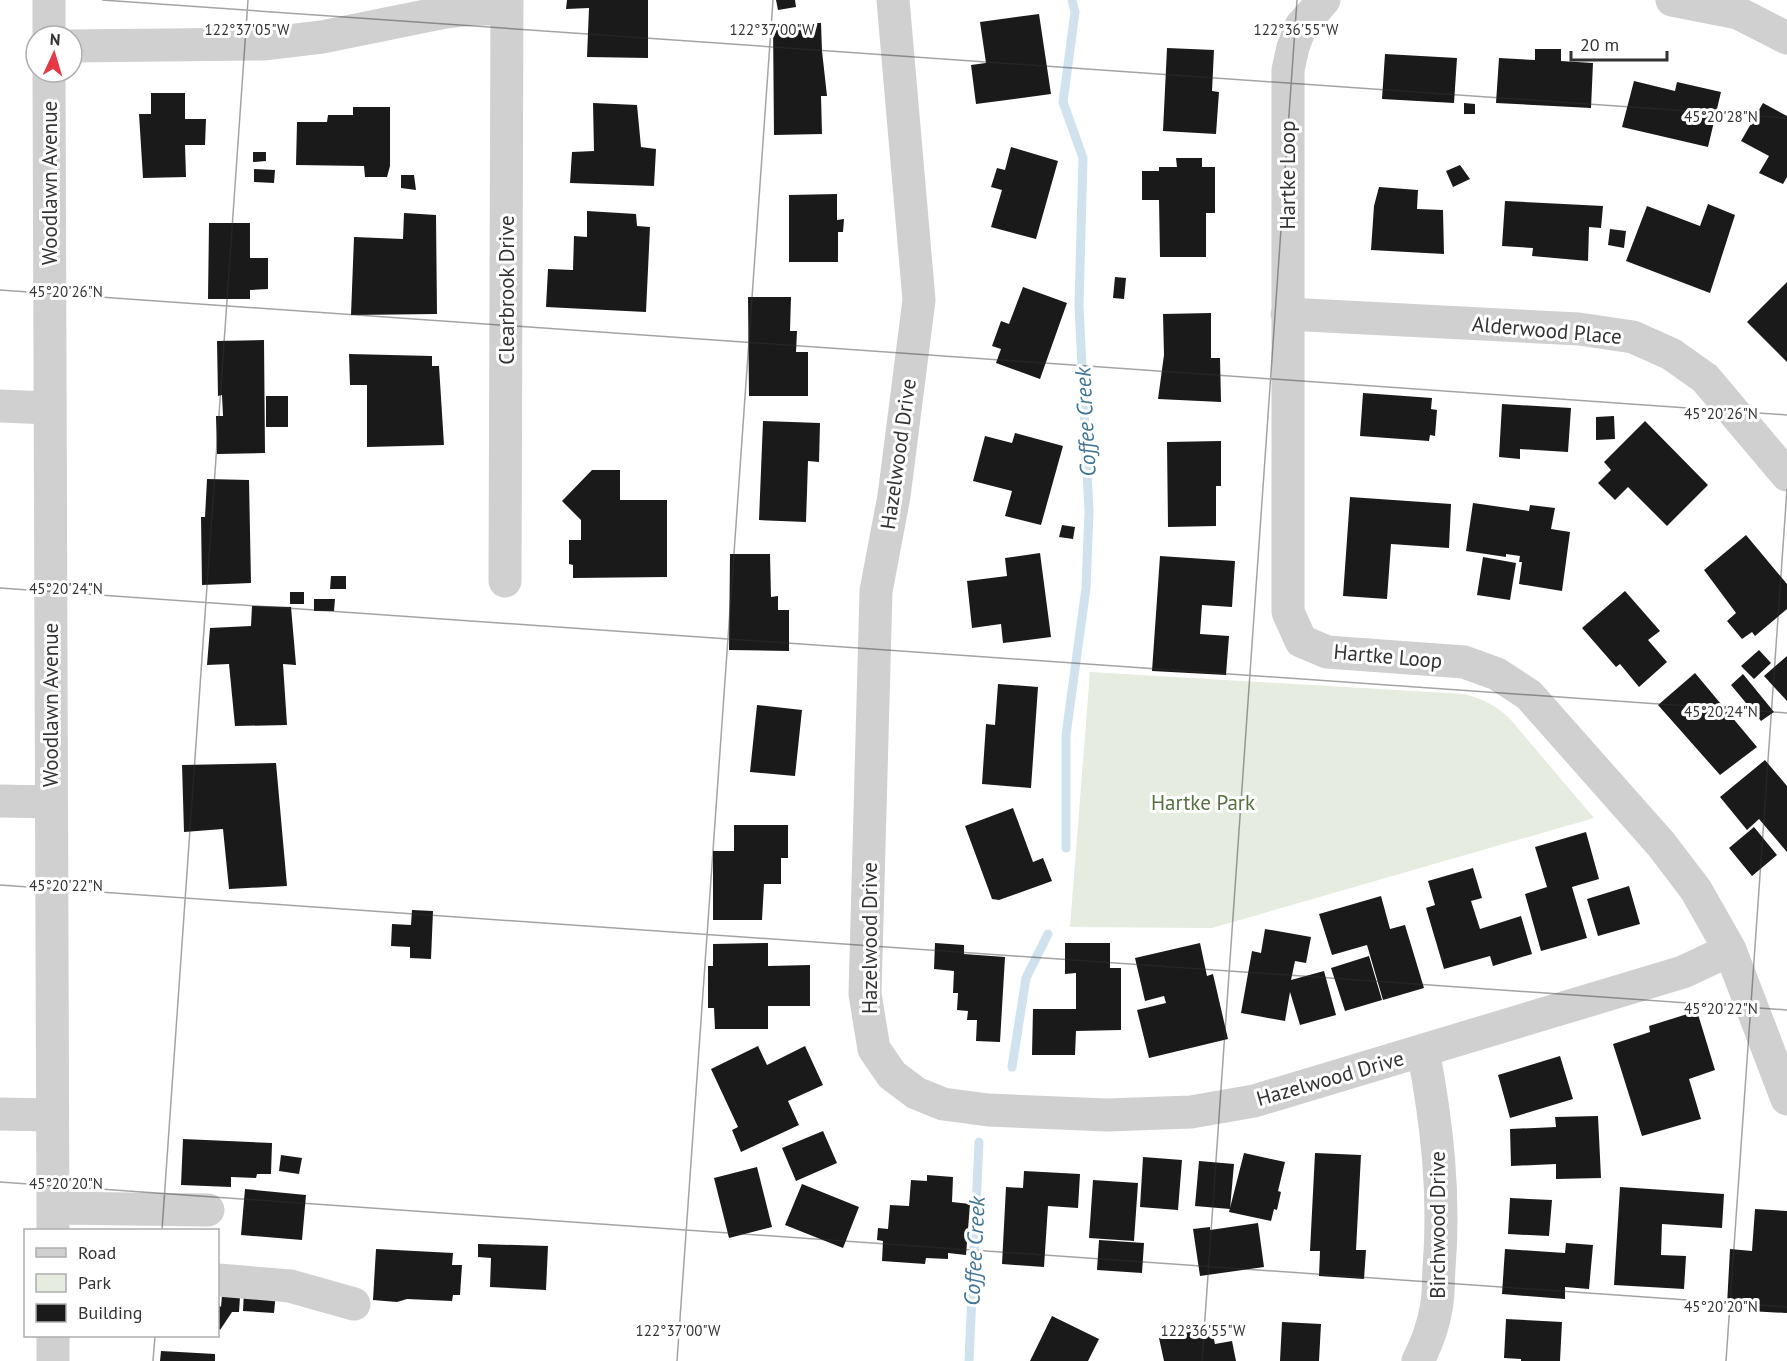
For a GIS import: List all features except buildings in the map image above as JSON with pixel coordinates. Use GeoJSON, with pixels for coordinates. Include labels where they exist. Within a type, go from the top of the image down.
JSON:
{"type":"FeatureCollection","features":[{"type":"Feature","properties":{"kind":"street"},"geometry":{"type":"LineString","coordinates":[[49,0],[49,24]]}},
{"type":"Feature","properties":{"kind":"street","name":"Hazelwood Drive"},"geometry":{"type":"LineString","coordinates":[[893,0],[920,300],[894,496],[876,591],[865,994],[874,1049],[892,1074],[916,1093],[943,1104],[988,1110],[1107,1115],[1191,1112],[1254,1101],[1424,1050],[1683,972],[1730,950]]}},
{"type":"Feature","properties":{"kind":"street","name":"Hartke Loop"},"geometry":{"type":"LineString","coordinates":[[1324,0],[1301,26],[1288,70],[1288,612],[1301,641],[1327,652],[1464,662],[1497,674],[1530,694],[1661,844],[1696,890],[1730,950],[1787,1099]]}},
{"type":"Feature","properties":{"kind":"street"},"geometry":{"type":"LineString","coordinates":[[1672,0],[1738,7],[1787,38]]}},
{"type":"Feature","properties":{"kind":"street"},"geometry":{"type":"LineString","coordinates":[[84,46],[263,45],[322,37],[445,12],[507,4]]}},
{"type":"Feature","properties":{"kind":"street","name":"Clearbrook Drive"},"geometry":{"type":"LineString","coordinates":[[505,581],[507,4]]}},
{"type":"Feature","properties":{"kind":"street","name":"Woodlawn Avenue"},"geometry":{"type":"LineString","coordinates":[[49,84],[53,1220]]}},
{"type":"Feature","properties":{"kind":"street","name":"Alderwood Place"},"geometry":{"type":"LineString","coordinates":[[1287,314],[1579,329],[1633,337],[1671,354],[1705,378],[1787,475]]}},
{"type":"Feature","properties":{"kind":"street"},"geometry":{"type":"LineString","coordinates":[[0,406],[49,408]]}},
{"type":"Feature","properties":{"kind":"street"},"geometry":{"type":"LineString","coordinates":[[0,801],[51,802]]}},
{"type":"Feature","properties":{"kind":"street","name":"Birchwood Drive"},"geometry":{"type":"LineString","coordinates":[[1418,1361],[1436,1309],[1441,1244],[1441,1178],[1435,1112],[1424,1050]]}},
{"type":"Feature","properties":{"kind":"street"},"geometry":{"type":"LineString","coordinates":[[0,1114],[52,1115]]}},
{"type":"Feature","properties":{"kind":"street"},"geometry":{"type":"LineString","coordinates":[[53,1220],[208,1210]]}},
{"type":"Feature","properties":{"kind":"street"},"geometry":{"type":"LineString","coordinates":[[219,1281],[290,1286],[354,1304]]}},
{"type":"Feature","properties":{"kind":"street"},"geometry":{"type":"LineString","coordinates":[[53,1337],[53,1361]]}},
{"type":"Feature","properties":{"kind":"green space","name":"Hartke Park"},"geometry":{"type":"Polygon","coordinates":[[[1090,672],[1471,696],[1483,700],[1505,714],[1594,818],[1212,928],[1070,927],[1090,672]]]}},
{"type":"Feature","properties":{"kind":"waterway","name":"Coffee Creek"},"geometry":{"type":"LineString","coordinates":[[1066,848],[1066,735],[1086,588],[1089,512],[1079,305],[1083,158],[1063,102],[1075,12],[1072,0]]}},
{"type":"Feature","properties":{"kind":"waterway","name":"Coffee Creek"},"geometry":{"type":"LineString","coordinates":[[1012,1067],[1026,978],[1048,934]]}},
{"type":"Feature","properties":{"kind":"waterway","name":"Coffee Creek"},"geometry":{"type":"LineString","coordinates":[[969,1361],[979,1142]]}}]}
